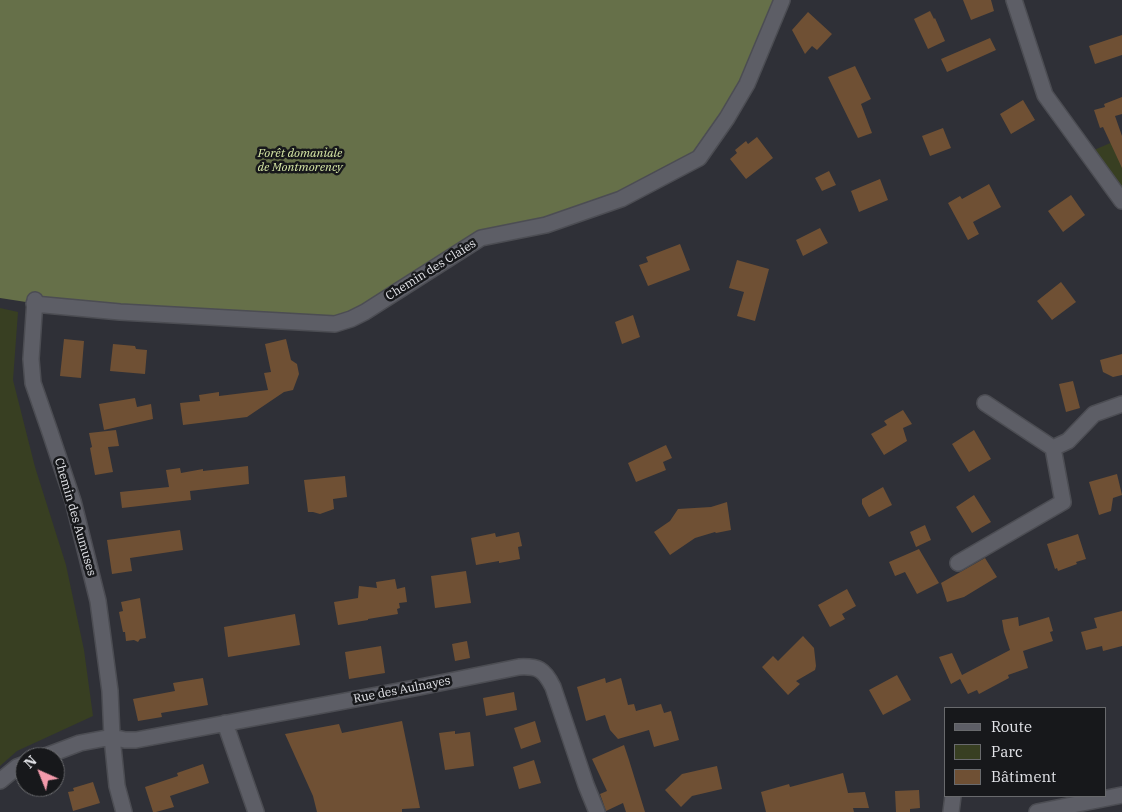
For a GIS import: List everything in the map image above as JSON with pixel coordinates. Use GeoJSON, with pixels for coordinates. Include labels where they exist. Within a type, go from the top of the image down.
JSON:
{"type":"FeatureCollection","features":[{"type":"Feature","properties":{"kind":"street","name":"Chemin des Claies"},"geometry":{"type":"LineString","coordinates":[[34,302],[120,312],[335,324],[351,319],[482,238],[546,225],[621,199],[699,158],[727,118],[747,84],[782,0]]}},
{"type":"Feature","properties":{"kind":"street"},"geometry":{"type":"LineString","coordinates":[[1014,0],[1045,95],[1122,201]]}},
{"type":"Feature","properties":{"kind":"street","name":"Chemin des Aumuses"},"geometry":{"type":"LineString","coordinates":[[34,302],[31,359],[32,383],[73,502],[98,601],[110,691],[117,786],[124,812]]}},
{"type":"Feature","properties":{"kind":"street"},"geometry":{"type":"LineString","coordinates":[[958,563],[1063,502],[1053,448],[985,403]]}},
{"type":"Feature","properties":{"kind":"street"},"geometry":{"type":"LineString","coordinates":[[1053,448],[1068,441],[1094,414],[1122,404]]}},
{"type":"Feature","properties":{"kind":"street","name":"Rue des Aulnayes"},"geometry":{"type":"LineString","coordinates":[[65,749],[80,743],[112,737],[136,740],[532,666],[542,671],[548,678],[597,812]]}},
{"type":"Feature","properties":{"kind":"street"},"geometry":{"type":"LineString","coordinates":[[225,723],[256,812]]}},
{"type":"Feature","properties":{"kind":"street"},"geometry":{"type":"LineString","coordinates":[[0,781],[15,768]]}},
{"type":"Feature","properties":{"kind":"street"},"geometry":{"type":"LineString","coordinates":[[1037,812],[1122,795]]}},
{"type":"Feature","properties":{"kind":"street"},"geometry":{"type":"LineString","coordinates":[[952,797],[952,812]]}},
{"type":"Feature","properties":{"kind":"green space","name":"Forêt domaniale de Montmorency"},"geometry":{"type":"Polygon","coordinates":[[[0,0],[782,0],[745,77],[699,158],[621,198],[488,237],[351,319],[52,306],[0,298],[0,0]]]}},
{"type":"Feature","properties":{"kind":"green space"},"geometry":{"type":"Polygon","coordinates":[[[1122,138],[1122,201],[1087,153],[1122,138]]]}},
{"type":"Feature","properties":{"kind":"green space"},"geometry":{"type":"Polygon","coordinates":[[[0,308],[18,312],[13,380],[35,467],[66,565],[84,650],[93,716],[26,747],[15,747],[15,753],[0,766],[0,308]]]}},
{"type":"Feature","properties":{"kind":"building"},"geometry":{"type":"Polygon","coordinates":[[[963,0],[991,0],[994,11],[971,20],[963,0]]]}},
{"type":"Feature","properties":{"kind":"building"},"geometry":{"type":"Polygon","coordinates":[[[930,11],[945,41],[928,49],[914,19],[930,11]]]}},
{"type":"Feature","properties":{"kind":"building"},"geometry":{"type":"Polygon","coordinates":[[[808,12],[832,34],[817,50],[812,46],[805,54],[792,30],[808,12]]]}},
{"type":"Feature","properties":{"kind":"building"},"geometry":{"type":"Polygon","coordinates":[[[1122,35],[1122,55],[1095,64],[1089,46],[1122,35]]]}},
{"type":"Feature","properties":{"kind":"building"},"geometry":{"type":"Polygon","coordinates":[[[990,38],[996,50],[947,72],[941,59],[990,38]]]}},
{"type":"Feature","properties":{"kind":"building"},"geometry":{"type":"Polygon","coordinates":[[[855,66],[871,99],[861,104],[872,133],[858,138],[828,77],[855,66]]]}},
{"type":"Feature","properties":{"kind":"building"},"geometry":{"type":"Polygon","coordinates":[[[1122,97],[1122,114],[1115,116],[1122,136],[1122,168],[1103,127],[1100,128],[1094,110],[1105,107],[1104,104],[1122,97]]]}},
{"type":"Feature","properties":{"kind":"building"},"geometry":{"type":"Polygon","coordinates":[[[1023,100],[1035,120],[1011,134],[1000,114],[1023,100]]]}},
{"type":"Feature","properties":{"kind":"building"},"geometry":{"type":"Polygon","coordinates":[[[943,128],[951,148],[930,156],[922,136],[943,128]]]}},
{"type":"Feature","properties":{"kind":"building"},"geometry":{"type":"Polygon","coordinates":[[[757,137],[773,158],[746,179],[730,159],[737,153],[735,150],[746,141],[748,144],[757,137]]]}},
{"type":"Feature","properties":{"kind":"building"},"geometry":{"type":"Polygon","coordinates":[[[829,171],[836,185],[822,191],[815,178],[829,171]]]}},
{"type":"Feature","properties":{"kind":"building"},"geometry":{"type":"Polygon","coordinates":[[[880,179],[888,200],[859,212],[851,191],[880,179]]]}},
{"type":"Feature","properties":{"kind":"building"},"geometry":{"type":"Polygon","coordinates":[[[989,184],[1001,207],[973,222],[979,234],[968,240],[948,203],[960,196],[962,199],[989,184]]]}},
{"type":"Feature","properties":{"kind":"building"},"geometry":{"type":"Polygon","coordinates":[[[1071,195],[1085,215],[1063,232],[1048,211],[1071,195]]]}},
{"type":"Feature","properties":{"kind":"building"},"geometry":{"type":"Polygon","coordinates":[[[820,228],[828,243],[803,256],[796,240],[820,228]]]}},
{"type":"Feature","properties":{"kind":"building"},"geometry":{"type":"Polygon","coordinates":[[[680,244],[690,270],[648,286],[639,265],[648,262],[646,257],[680,244]]]}},
{"type":"Feature","properties":{"kind":"building"},"geometry":{"type":"Polygon","coordinates":[[[737,260],[769,269],[755,321],[737,316],[744,292],[729,288],[737,260]]]}},
{"type":"Feature","properties":{"kind":"building"},"geometry":{"type":"Polygon","coordinates":[[[1061,282],[1076,302],[1052,320],[1037,301],[1061,282]]]}},
{"type":"Feature","properties":{"kind":"building"},"geometry":{"type":"Polygon","coordinates":[[[633,315],[640,337],[622,344],[615,322],[633,315]]]}},
{"type":"Feature","properties":{"kind":"building"},"geometry":{"type":"Polygon","coordinates":[[[64,339],[84,341],[81,378],[60,376],[64,339]]]}},
{"type":"Feature","properties":{"kind":"building"},"geometry":{"type":"Polygon","coordinates":[[[286,339],[291,360],[297,364],[299,374],[293,390],[284,392],[247,417],[183,425],[180,403],[200,401],[199,395],[219,392],[219,396],[268,390],[264,373],[271,372],[265,344],[286,339]]]}},
{"type":"Feature","properties":{"kind":"building"},"geometry":{"type":"Polygon","coordinates":[[[113,344],[135,346],[136,349],[147,350],[145,374],[110,371],[113,344]]]}},
{"type":"Feature","properties":{"kind":"building"},"geometry":{"type":"Polygon","coordinates":[[[1122,354],[1122,375],[1113,377],[1103,372],[1100,360],[1122,354]]]}},
{"type":"Feature","properties":{"kind":"building"},"geometry":{"type":"Polygon","coordinates":[[[1073,381],[1080,408],[1066,412],[1059,384],[1073,381]]]}},
{"type":"Feature","properties":{"kind":"building"},"geometry":{"type":"Polygon","coordinates":[[[135,398],[137,407],[151,404],[153,419],[104,430],[99,404],[135,398]]]}},
{"type":"Feature","properties":{"kind":"building"},"geometry":{"type":"Polygon","coordinates":[[[903,410],[912,424],[903,428],[907,441],[884,455],[871,434],[887,425],[884,421],[903,410]]]}},
{"type":"Feature","properties":{"kind":"building"},"geometry":{"type":"Polygon","coordinates":[[[116,430],[119,446],[108,447],[113,472],[95,475],[89,433],[116,430]]]}},
{"type":"Feature","properties":{"kind":"building"},"geometry":{"type":"Polygon","coordinates":[[[974,430],[991,459],[969,472],[952,444],[974,430]]]}},
{"type":"Feature","properties":{"kind":"building"},"geometry":{"type":"Polygon","coordinates":[[[666,445],[672,458],[663,462],[666,470],[636,482],[628,463],[666,445]]]}},
{"type":"Feature","properties":{"kind":"building"},"geometry":{"type":"Polygon","coordinates":[[[248,466],[249,484],[190,491],[191,500],[122,508],[120,492],[169,487],[166,470],[180,468],[181,473],[203,469],[203,471],[248,466]]]}},
{"type":"Feature","properties":{"kind":"building"},"geometry":{"type":"Polygon","coordinates":[[[1117,474],[1122,495],[1113,498],[1111,511],[1099,515],[1089,482],[1117,474]]]}},
{"type":"Feature","properties":{"kind":"building"},"geometry":{"type":"Polygon","coordinates":[[[345,476],[347,497],[333,499],[334,509],[320,514],[308,512],[304,480],[345,476]]]}},
{"type":"Feature","properties":{"kind":"building"},"geometry":{"type":"Polygon","coordinates":[[[883,487],[892,505],[869,517],[862,504],[862,499],[883,487]]]}},
{"type":"Feature","properties":{"kind":"building"},"geometry":{"type":"Polygon","coordinates":[[[974,495],[991,522],[972,533],[956,507],[974,495]]]}},
{"type":"Feature","properties":{"kind":"building"},"geometry":{"type":"Polygon","coordinates":[[[727,502],[731,530],[715,532],[695,538],[670,555],[654,532],[670,521],[678,509],[711,507],[727,502]]]}},
{"type":"Feature","properties":{"kind":"building"},"geometry":{"type":"Polygon","coordinates":[[[925,525],[931,540],[916,547],[910,532],[925,525]]]}},
{"type":"Feature","properties":{"kind":"building"},"geometry":{"type":"Polygon","coordinates":[[[180,530],[183,550],[130,558],[132,571],[112,574],[107,540],[180,530]]]}},
{"type":"Feature","properties":{"kind":"building"},"geometry":{"type":"Polygon","coordinates":[[[519,532],[522,546],[518,547],[520,559],[476,565],[471,538],[495,533],[496,537],[519,532]]]}},
{"type":"Feature","properties":{"kind":"building"},"geometry":{"type":"Polygon","coordinates":[[[1078,534],[1086,559],[1058,571],[1057,568],[1055,569],[1047,544],[1078,534]]]}},
{"type":"Feature","properties":{"kind":"building"},"geometry":{"type":"Polygon","coordinates":[[[919,549],[939,583],[917,594],[905,572],[895,576],[889,562],[919,549]]]}},
{"type":"Feature","properties":{"kind":"building"},"geometry":{"type":"Polygon","coordinates":[[[985,558],[997,577],[964,597],[947,602],[941,583],[985,558]]]}},
{"type":"Feature","properties":{"kind":"building"},"geometry":{"type":"Polygon","coordinates":[[[466,571],[471,603],[435,608],[431,576],[466,571]]]}},
{"type":"Feature","properties":{"kind":"building"},"geometry":{"type":"Polygon","coordinates":[[[395,579],[397,589],[405,587],[407,602],[399,603],[398,614],[338,625],[334,602],[358,598],[359,586],[377,588],[376,582],[395,579]]]}},
{"type":"Feature","properties":{"kind":"building"},"geometry":{"type":"Polygon","coordinates":[[[847,589],[856,606],[842,614],[845,619],[830,627],[818,605],[847,589]]]}},
{"type":"Feature","properties":{"kind":"building"},"geometry":{"type":"Polygon","coordinates":[[[140,598],[146,638],[140,639],[138,642],[134,640],[126,641],[119,612],[123,611],[121,602],[140,598]]]}},
{"type":"Feature","properties":{"kind":"building"},"geometry":{"type":"Polygon","coordinates":[[[1122,611],[1122,646],[1103,651],[1102,646],[1086,650],[1081,632],[1097,628],[1094,618],[1122,611]]]}},
{"type":"Feature","properties":{"kind":"building"},"geometry":{"type":"Polygon","coordinates":[[[295,614],[300,645],[228,657],[224,627],[295,614]]]}},
{"type":"Feature","properties":{"kind":"building"},"geometry":{"type":"Polygon","coordinates":[[[1018,617],[1019,626],[1049,617],[1053,631],[1050,632],[1053,641],[1023,651],[1028,668],[1008,675],[1009,678],[979,694],[977,690],[968,694],[960,679],[951,684],[939,657],[952,653],[962,675],[1010,650],[1002,620],[1018,617]]]}},
{"type":"Feature","properties":{"kind":"building"},"geometry":{"type":"Polygon","coordinates":[[[803,636],[814,648],[815,670],[796,681],[800,684],[788,695],[762,667],[773,656],[778,661],[803,636]]]}},
{"type":"Feature","properties":{"kind":"building"},"geometry":{"type":"Polygon","coordinates":[[[467,641],[470,658],[455,661],[452,644],[467,641]]]}},
{"type":"Feature","properties":{"kind":"building"},"geometry":{"type":"Polygon","coordinates":[[[381,646],[385,673],[349,679],[345,652],[381,646]]]}},
{"type":"Feature","properties":{"kind":"building"},"geometry":{"type":"Polygon","coordinates":[[[897,675],[911,700],[883,715],[869,690],[897,675]]]}},
{"type":"Feature","properties":{"kind":"building"},"geometry":{"type":"Polygon","coordinates":[[[203,678],[208,705],[161,713],[162,717],[138,721],[133,699],[175,691],[173,683],[203,678]]]}},
{"type":"Feature","properties":{"kind":"building"},"geometry":{"type":"Polygon","coordinates":[[[605,678],[606,683],[621,678],[628,705],[634,704],[636,711],[661,704],[664,713],[671,711],[679,740],[654,747],[649,730],[618,739],[610,730],[605,715],[586,721],[577,687],[605,678]]]}},
{"type":"Feature","properties":{"kind":"building"},"geometry":{"type":"Polygon","coordinates":[[[514,692],[517,710],[486,716],[483,698],[514,692]]]}},
{"type":"Feature","properties":{"kind":"building"},"geometry":{"type":"Polygon","coordinates":[[[402,721],[420,808],[402,809],[402,812],[317,812],[313,796],[285,734],[339,724],[342,733],[402,721]]]}},
{"type":"Feature","properties":{"kind":"building"},"geometry":{"type":"Polygon","coordinates":[[[535,721],[541,742],[521,749],[514,728],[535,721]]]}},
{"type":"Feature","properties":{"kind":"building"},"geometry":{"type":"Polygon","coordinates":[[[455,731],[455,734],[470,732],[474,766],[445,770],[439,733],[455,731]]]}},
{"type":"Feature","properties":{"kind":"building"},"geometry":{"type":"Polygon","coordinates":[[[624,745],[645,812],[626,812],[623,803],[606,811],[600,794],[607,791],[592,759],[624,745]]]}},
{"type":"Feature","properties":{"kind":"building"},"geometry":{"type":"Polygon","coordinates":[[[534,760],[541,783],[519,789],[513,767],[534,760]]]}},
{"type":"Feature","properties":{"kind":"building"},"geometry":{"type":"Polygon","coordinates":[[[203,764],[209,783],[170,796],[174,807],[153,812],[145,787],[178,776],[177,773],[203,764]]]}},
{"type":"Feature","properties":{"kind":"building"},"geometry":{"type":"Polygon","coordinates":[[[717,766],[722,789],[692,796],[681,807],[665,790],[682,774],[717,766]]]}},
{"type":"Feature","properties":{"kind":"building"},"geometry":{"type":"Polygon","coordinates":[[[843,773],[848,793],[865,792],[869,808],[853,808],[854,812],[766,812],[761,792],[789,784],[790,787],[843,773]]]}},
{"type":"Feature","properties":{"kind":"building"},"geometry":{"type":"Polygon","coordinates":[[[93,782],[100,803],[73,811],[68,792],[74,791],[73,788],[93,782]]]}},
{"type":"Feature","properties":{"kind":"building"},"geometry":{"type":"Polygon","coordinates":[[[919,790],[920,808],[910,809],[910,812],[896,812],[895,791],[919,790]]]}}]}
